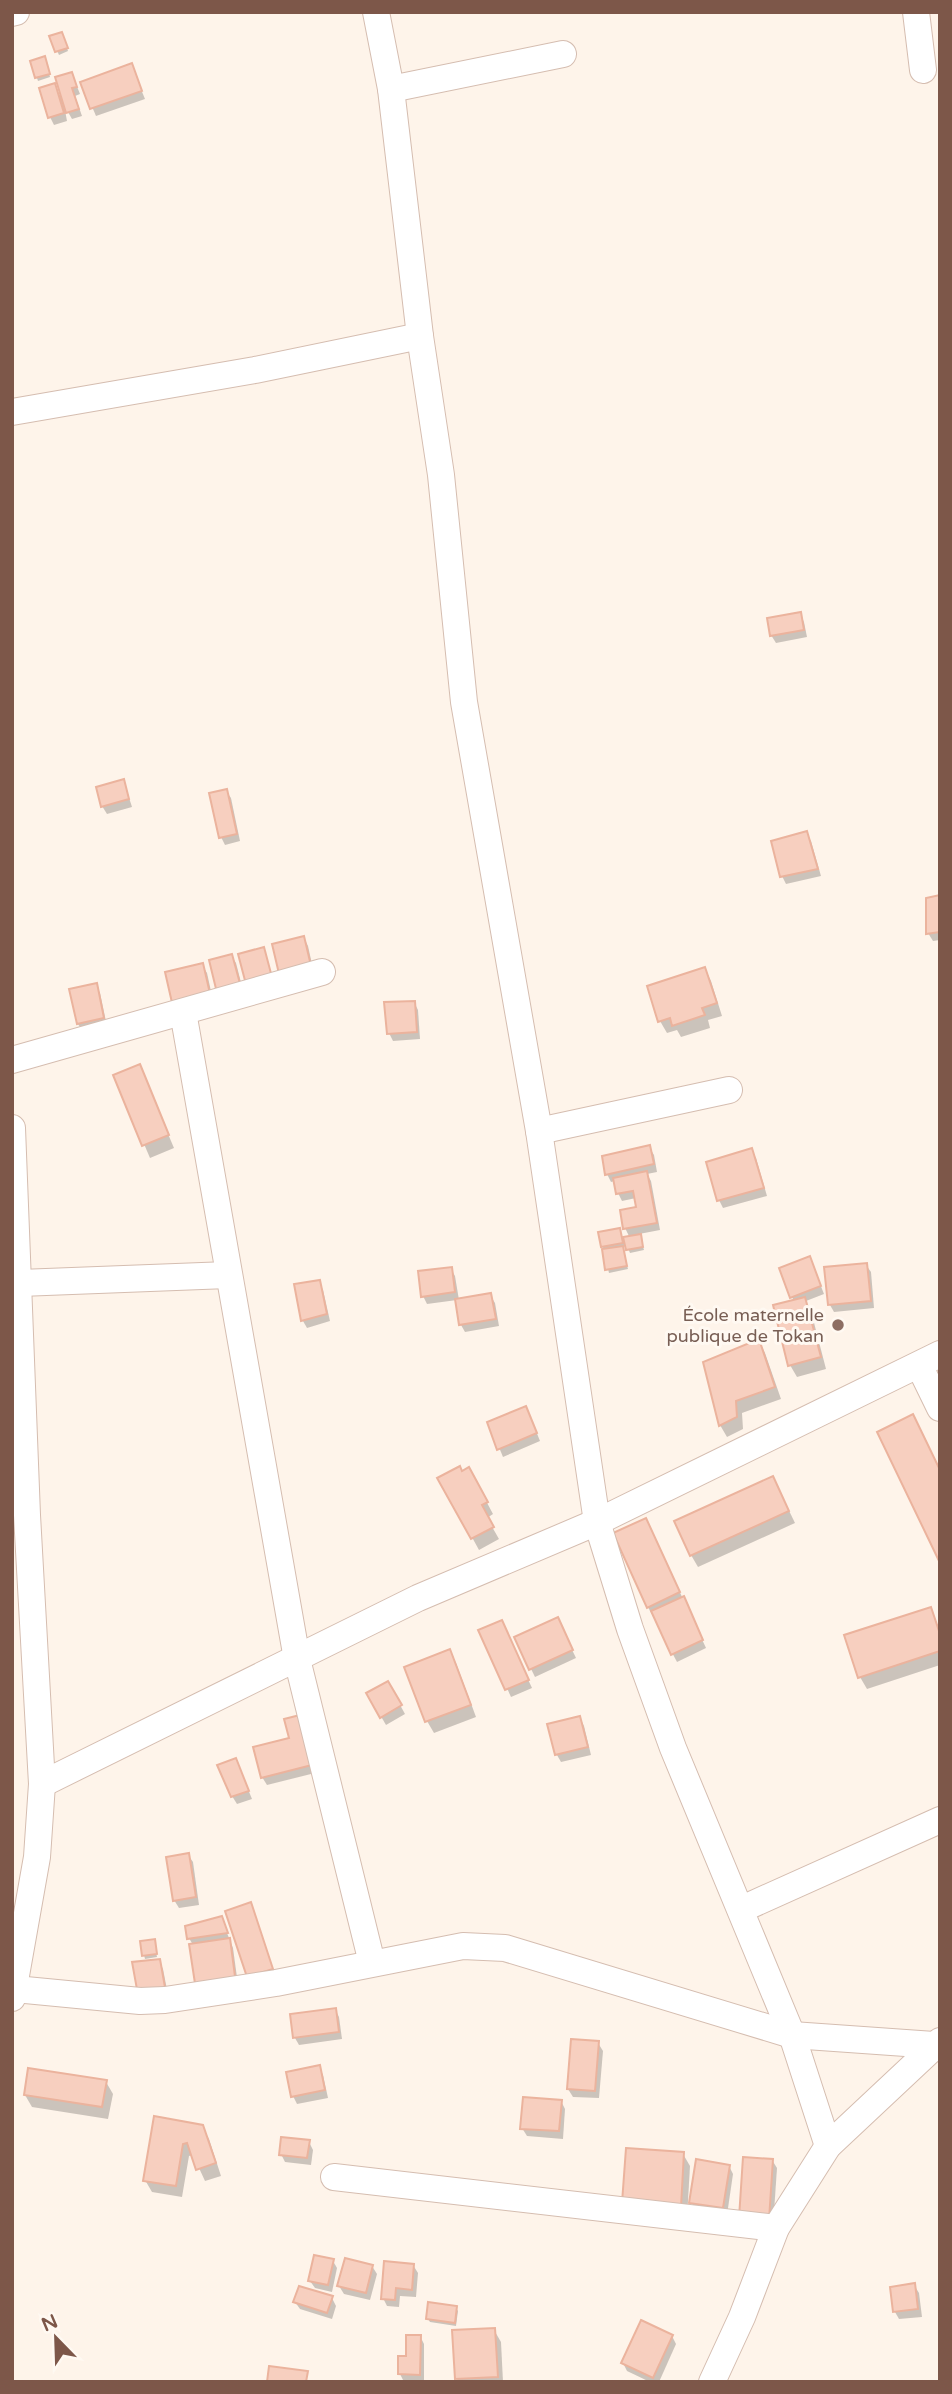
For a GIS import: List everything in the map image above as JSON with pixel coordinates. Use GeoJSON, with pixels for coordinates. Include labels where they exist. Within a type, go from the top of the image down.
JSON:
{"type":"FeatureCollection","features":[{"type":"Feature","properties":{"kind":"street"},"geometry":{"type":"LineString","coordinates":[[376,12],[391,89],[420,336],[441,475],[464,702],[539,1131],[597,1522],[630,1629],[673,1748],[792,2035],[828,2146]]}},
{"type":"Feature","properties":{"kind":"street"},"geometry":{"type":"LineString","coordinates":[[916,12],[923,70]]}},
{"type":"Feature","properties":{"kind":"street"},"geometry":{"type":"LineString","coordinates":[[391,89],[563,54]]}},
{"type":"Feature","properties":{"kind":"street"},"geometry":{"type":"LineString","coordinates":[[12,412],[255,370],[420,336]]}},
{"type":"Feature","properties":{"kind":"street"},"geometry":{"type":"LineString","coordinates":[[12,1060],[322,972]]}},
{"type":"Feature","properties":{"kind":"street"},"geometry":{"type":"LineString","coordinates":[[183,1012],[297,1659],[372,1963]]}},
{"type":"Feature","properties":{"kind":"street"},"geometry":{"type":"LineString","coordinates":[[539,1131],[729,1090]]}},
{"type":"Feature","properties":{"kind":"street"},"geometry":{"type":"LineString","coordinates":[[12,1128],[27,1516],[42,1784],[37,1857],[13,1994],[165,2000],[276,1983],[463,1945],[505,1948],[792,2035],[937,2043]]}},
{"type":"Feature","properties":{"kind":"street"},"geometry":{"type":"LineString","coordinates":[[20,1283],[228,1275]]}},
{"type":"Feature","properties":{"kind":"street"},"geometry":{"type":"LineString","coordinates":[[42,1784],[418,1598],[597,1522],[929,1359],[940,1408]]}},
{"type":"Feature","properties":{"kind":"street"},"geometry":{"type":"LineString","coordinates":[[742,1909],[940,1820]]}},
{"type":"Feature","properties":{"kind":"street"},"geometry":{"type":"LineString","coordinates":[[712,2382],[742,2317],[776,2228],[828,2146],[937,2043]]}},
{"type":"Feature","properties":{"kind":"street"},"geometry":{"type":"LineString","coordinates":[[334,2177],[776,2228]]}},
{"type":"Feature","properties":{"kind":"building"},"geometry":{"type":"Polygon","coordinates":[[[62,32],[68,48],[55,52],[49,36],[62,32]]]}},
{"type":"Feature","properties":{"kind":"building"},"geometry":{"type":"Polygon","coordinates":[[[45,56],[50,74],[35,78],[30,61],[45,56]]]}},
{"type":"Feature","properties":{"kind":"building"},"geometry":{"type":"Polygon","coordinates":[[[132,63],[142,91],[90,109],[80,82],[132,63]]]}},
{"type":"Feature","properties":{"kind":"building"},"geometry":{"type":"Polygon","coordinates":[[[72,72],[77,87],[72,88],[79,109],[66,113],[55,77],[72,72]]]}},
{"type":"Feature","properties":{"kind":"building"},"geometry":{"type":"Polygon","coordinates":[[[55,83],[64,113],[48,118],[39,88],[55,83]]]}},
{"type":"Feature","properties":{"kind":"building"},"geometry":{"type":"Polygon","coordinates":[[[801,612],[804,630],[770,636],[767,618],[801,612]]]}},
{"type":"Feature","properties":{"kind":"building"},"geometry":{"type":"Polygon","coordinates":[[[124,779],[129,799],[101,807],[96,787],[124,779]]]}},
{"type":"Feature","properties":{"kind":"building"},"geometry":{"type":"Polygon","coordinates":[[[227,789],[237,834],[219,838],[209,793],[227,789]]]}},
{"type":"Feature","properties":{"kind":"building"},"geometry":{"type":"Polygon","coordinates":[[[807,831],[818,869],[780,877],[771,841],[807,831]]]}},
{"type":"Feature","properties":{"kind":"building"},"geometry":{"type":"Polygon","coordinates":[[[940,895],[940,932],[926,934],[926,898],[940,895]]]}},
{"type":"Feature","properties":{"kind":"building"},"geometry":{"type":"Polygon","coordinates":[[[304,936],[312,970],[280,978],[272,944],[304,936]]]}},
{"type":"Feature","properties":{"kind":"building"},"geometry":{"type":"Polygon","coordinates":[[[264,947],[273,981],[247,988],[238,954],[264,947]]]}},
{"type":"Feature","properties":{"kind":"building"},"geometry":{"type":"Polygon","coordinates":[[[232,954],[242,991],[218,997],[209,960],[232,954]]]}},
{"type":"Feature","properties":{"kind":"building"},"geometry":{"type":"Polygon","coordinates":[[[203,963],[211,998],[173,1007],[165,972],[203,963]]]}},
{"type":"Feature","properties":{"kind":"building"},"geometry":{"type":"Polygon","coordinates":[[[705,967],[717,1003],[702,1008],[705,1015],[672,1026],[670,1018],[658,1022],[647,986],[705,967]]]}},
{"type":"Feature","properties":{"kind":"building"},"geometry":{"type":"Polygon","coordinates":[[[97,983],[104,1018],[77,1024],[69,989],[97,983]]]}},
{"type":"Feature","properties":{"kind":"building"},"geometry":{"type":"Polygon","coordinates":[[[415,1001],[417,1032],[387,1034],[384,1002],[415,1001]]]}},
{"type":"Feature","properties":{"kind":"building"},"geometry":{"type":"Polygon","coordinates":[[[140,1064],[169,1135],[142,1146],[113,1075],[140,1064]]]}},
{"type":"Feature","properties":{"kind":"building"},"geometry":{"type":"Polygon","coordinates":[[[650,1145],[654,1164],[605,1175],[602,1156],[650,1145]]]}},
{"type":"Feature","properties":{"kind":"building"},"geometry":{"type":"Polygon","coordinates":[[[752,1148],[764,1188],[717,1201],[706,1162],[752,1148]]]}},
{"type":"Feature","properties":{"kind":"building"},"geometry":{"type":"Polygon","coordinates":[[[647,1171],[657,1223],[623,1229],[620,1210],[636,1207],[633,1191],[616,1194],[613,1178],[647,1171]]]}},
{"type":"Feature","properties":{"kind":"building"},"geometry":{"type":"Polygon","coordinates":[[[620,1228],[623,1243],[601,1247],[598,1232],[620,1228]]]}},
{"type":"Feature","properties":{"kind":"building"},"geometry":{"type":"Polygon","coordinates":[[[641,1234],[643,1247],[626,1250],[623,1237],[641,1234]]]}},
{"type":"Feature","properties":{"kind":"building"},"geometry":{"type":"Polygon","coordinates":[[[623,1246],[627,1266],[605,1270],[602,1249],[623,1246]]]}},
{"type":"Feature","properties":{"kind":"building"},"geometry":{"type":"Polygon","coordinates":[[[810,1256],[821,1286],[790,1298],[779,1268],[810,1256]]]}},
{"type":"Feature","properties":{"kind":"building"},"geometry":{"type":"Polygon","coordinates":[[[867,1263],[871,1301],[828,1305],[824,1267],[867,1263]]]}},
{"type":"Feature","properties":{"kind":"building"},"geometry":{"type":"Polygon","coordinates":[[[452,1267],[455,1292],[421,1297],[418,1271],[452,1267]]]}},
{"type":"Feature","properties":{"kind":"building"},"geometry":{"type":"Polygon","coordinates":[[[320,1280],[327,1314],[301,1321],[294,1284],[320,1280]]]}},
{"type":"Feature","properties":{"kind":"building"},"geometry":{"type":"Polygon","coordinates":[[[491,1293],[496,1319],[459,1325],[455,1299],[491,1293]]]}},
{"type":"Feature","properties":{"kind":"building"},"geometry":{"type":"Polygon","coordinates":[[[805,1297],[821,1357],[788,1366],[773,1305],[805,1297]]]}},
{"type":"Feature","properties":{"kind":"building"},"geometry":{"type":"Polygon","coordinates":[[[759,1339],[775,1387],[736,1401],[737,1417],[719,1426],[703,1362],[759,1339]]]}},
{"type":"Feature","properties":{"kind":"building"},"geometry":{"type":"Polygon","coordinates":[[[526,1406],[537,1433],[497,1450],[487,1422],[526,1406]]]}},
{"type":"Feature","properties":{"kind":"building"},"geometry":{"type":"Polygon","coordinates":[[[913,1414],[940,1470],[940,1563],[877,1432],[913,1414]]]}},
{"type":"Feature","properties":{"kind":"building"},"geometry":{"type":"Polygon","coordinates":[[[460,1466],[462,1471],[469,1467],[488,1502],[482,1505],[494,1527],[471,1539],[437,1478],[460,1466]]]}},
{"type":"Feature","properties":{"kind":"building"},"geometry":{"type":"Polygon","coordinates":[[[773,1476],[789,1511],[690,1556],[674,1521],[773,1476]]]}},
{"type":"Feature","properties":{"kind":"building"},"geometry":{"type":"Polygon","coordinates":[[[646,1518],[680,1592],[647,1608],[613,1533],[646,1518]]]}},
{"type":"Feature","properties":{"kind":"building"},"geometry":{"type":"Polygon","coordinates":[[[684,1596],[703,1640],[671,1655],[651,1611],[684,1596]]]}},
{"type":"Feature","properties":{"kind":"building"},"geometry":{"type":"Polygon","coordinates":[[[931,1607],[940,1634],[940,1651],[858,1678],[844,1635],[931,1607]]]}},
{"type":"Feature","properties":{"kind":"building"},"geometry":{"type":"Polygon","coordinates":[[[558,1617],[573,1650],[529,1670],[514,1637],[558,1617]]]}},
{"type":"Feature","properties":{"kind":"building"},"geometry":{"type":"Polygon","coordinates":[[[502,1620],[529,1680],[505,1690],[478,1630],[502,1620]]]}},
{"type":"Feature","properties":{"kind":"building"},"geometry":{"type":"Polygon","coordinates":[[[450,1649],[471,1705],[425,1722],[404,1667],[450,1649]]]}},
{"type":"Feature","properties":{"kind":"building"},"geometry":{"type":"Polygon","coordinates":[[[388,1681],[402,1705],[380,1718],[366,1693],[388,1681]]]}},
{"type":"Feature","properties":{"kind":"building"},"geometry":{"type":"Polygon","coordinates":[[[300,1715],[312,1765],[261,1778],[253,1747],[289,1738],[284,1719],[300,1715]]]}},
{"type":"Feature","properties":{"kind":"building"},"geometry":{"type":"Polygon","coordinates":[[[580,1716],[588,1747],[555,1755],[547,1724],[580,1716]]]}},
{"type":"Feature","properties":{"kind":"building"},"geometry":{"type":"Polygon","coordinates":[[[236,1758],[249,1791],[231,1797],[217,1765],[236,1758]]]}},
{"type":"Feature","properties":{"kind":"building"},"geometry":{"type":"Polygon","coordinates":[[[189,1853],[196,1897],[173,1901],[166,1857],[189,1853]]]}},
{"type":"Feature","properties":{"kind":"building"},"geometry":{"type":"Polygon","coordinates":[[[251,1902],[273,1969],[247,1977],[225,1911],[251,1902]]]}},
{"type":"Feature","properties":{"kind":"building"},"geometry":{"type":"Polygon","coordinates":[[[222,1916],[228,1933],[187,1939],[185,1926],[222,1916]]]}},
{"type":"Feature","properties":{"kind":"building"},"geometry":{"type":"Polygon","coordinates":[[[230,1938],[236,1984],[196,1990],[189,1944],[230,1938]]]}},
{"type":"Feature","properties":{"kind":"building"},"geometry":{"type":"Polygon","coordinates":[[[155,1939],[157,1954],[142,1956],[140,1941],[155,1939]]]}},
{"type":"Feature","properties":{"kind":"building"},"geometry":{"type":"Polygon","coordinates":[[[160,1959],[166,1993],[138,1995],[132,1962],[160,1959]]]}},
{"type":"Feature","properties":{"kind":"building"},"geometry":{"type":"Polygon","coordinates":[[[336,2008],[339,2032],[293,2038],[290,2014],[336,2008]]]}},
{"type":"Feature","properties":{"kind":"building"},"geometry":{"type":"Polygon","coordinates":[[[571,2039],[599,2041],[595,2091],[567,2089],[571,2039]]]}},
{"type":"Feature","properties":{"kind":"building"},"geometry":{"type":"Polygon","coordinates":[[[320,2065],[325,2090],[291,2097],[286,2072],[320,2065]]]}},
{"type":"Feature","properties":{"kind":"building"},"geometry":{"type":"Polygon","coordinates":[[[28,2068],[107,2080],[102,2107],[24,2095],[28,2068]]]}},
{"type":"Feature","properties":{"kind":"building"},"geometry":{"type":"Polygon","coordinates":[[[523,2097],[562,2100],[559,2131],[520,2129],[523,2097]]]}},
{"type":"Feature","properties":{"kind":"building"},"geometry":{"type":"Polygon","coordinates":[[[154,2116],[203,2125],[216,2163],[196,2170],[187,2143],[183,2144],[176,2186],[143,2181],[154,2116]]]}},
{"type":"Feature","properties":{"kind":"building"},"geometry":{"type":"Polygon","coordinates":[[[281,2137],[310,2140],[307,2158],[279,2155],[281,2137]]]}},
{"type":"Feature","properties":{"kind":"building"},"geometry":{"type":"Polygon","coordinates":[[[626,2148],[684,2152],[681,2207],[622,2203],[626,2148]]]}},
{"type":"Feature","properties":{"kind":"building"},"geometry":{"type":"Polygon","coordinates":[[[743,2157],[773,2159],[769,2220],[739,2218],[743,2157]]]}},
{"type":"Feature","properties":{"kind":"building"},"geometry":{"type":"Polygon","coordinates":[[[696,2159],[730,2165],[723,2208],[689,2203],[696,2159]]]}},
{"type":"Feature","properties":{"kind":"building"},"geometry":{"type":"Polygon","coordinates":[[[314,2255],[334,2259],[328,2285],[308,2281],[314,2255]]]}},
{"type":"Feature","properties":{"kind":"building"},"geometry":{"type":"Polygon","coordinates":[[[345,2258],[373,2265],[366,2293],[337,2286],[345,2258]]]}},
{"type":"Feature","properties":{"kind":"building"},"geometry":{"type":"Polygon","coordinates":[[[384,2261],[414,2264],[412,2290],[396,2288],[395,2300],[381,2299],[384,2261]]]}},
{"type":"Feature","properties":{"kind":"building"},"geometry":{"type":"Polygon","coordinates":[[[915,2283],[918,2309],[893,2312],[890,2287],[915,2283]]]}},
{"type":"Feature","properties":{"kind":"building"},"geometry":{"type":"Polygon","coordinates":[[[299,2286],[333,2296],[327,2313],[293,2302],[299,2286]]]}},
{"type":"Feature","properties":{"kind":"building"},"geometry":{"type":"Polygon","coordinates":[[[428,2302],[457,2306],[455,2323],[426,2319],[428,2302]]]}},
{"type":"Feature","properties":{"kind":"building"},"geometry":{"type":"Polygon","coordinates":[[[641,2320],[673,2335],[653,2378],[621,2363],[641,2320]]]}},
{"type":"Feature","properties":{"kind":"building"},"geometry":{"type":"Polygon","coordinates":[[[495,2328],[498,2377],[455,2379],[452,2330],[495,2328]]]}},
{"type":"Feature","properties":{"kind":"building"},"geometry":{"type":"Polygon","coordinates":[[[406,2335],[421,2335],[420,2375],[398,2374],[398,2356],[406,2356],[406,2335]]]}},
{"type":"Feature","properties":{"kind":"building"},"geometry":{"type":"Polygon","coordinates":[[[269,2366],[308,2371],[306,2382],[267,2382],[269,2366]]]}},
{"type":"Feature","properties":{"kind":"place","name":"École maternelle publique de Tokan"},"geometry":{"type":"Point","coordinates":[838,1325]}}]}
